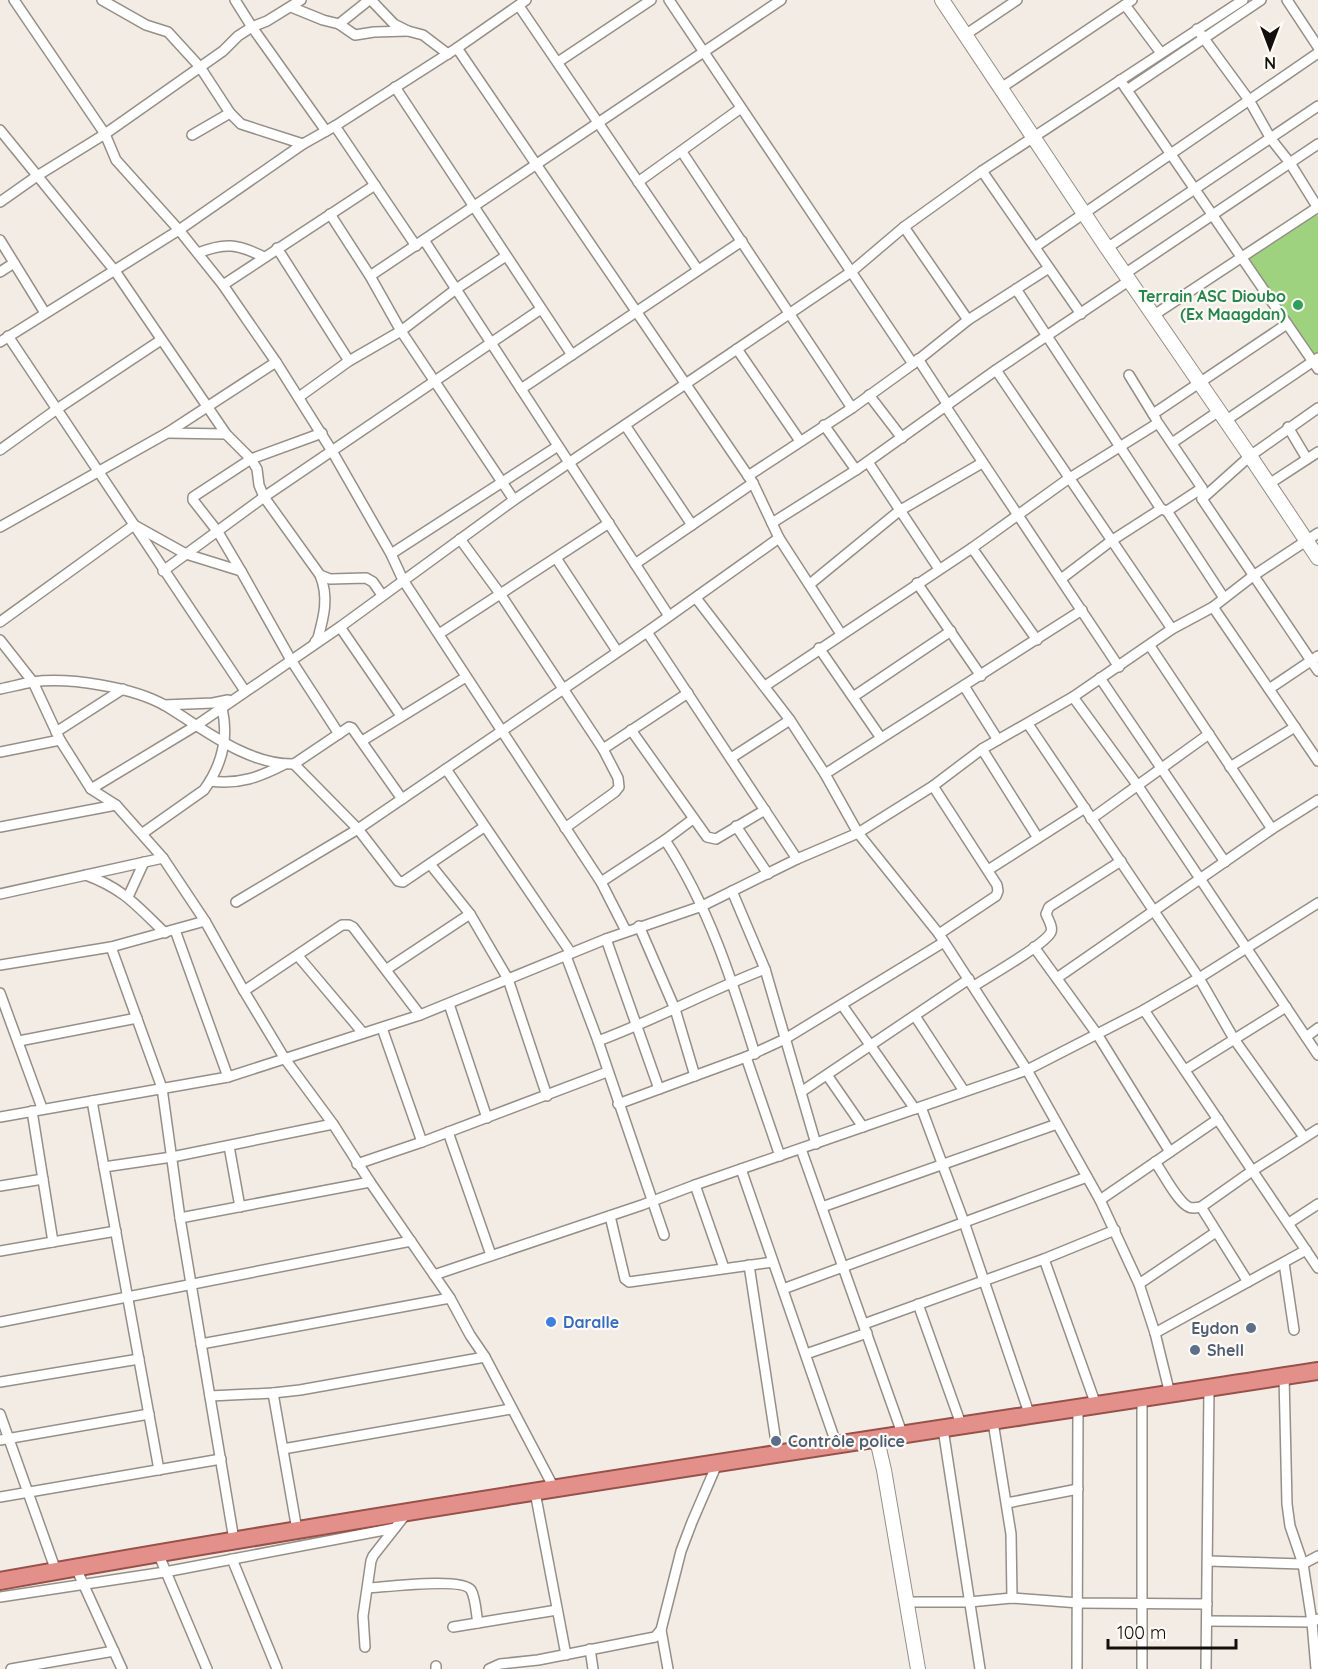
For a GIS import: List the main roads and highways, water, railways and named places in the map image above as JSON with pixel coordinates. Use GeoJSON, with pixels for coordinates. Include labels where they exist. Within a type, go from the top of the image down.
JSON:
{"type":"FeatureCollection","features":[{"type":"Feature","properties":{"kind":"highway"},"geometry":{"type":"LineString","coordinates":[[0,1581],[554,1488],[1318,1371]]}},
{"type":"Feature","properties":{"kind":"main road"},"geometry":{"type":"LineString","coordinates":[[942,0],[1222,416],[1269,484],[1312,537],[1318,558]]}},
{"type":"Feature","properties":{"kind":"main road"},"geometry":{"type":"LineString","coordinates":[[877,1440],[918,1669]]}},
{"type":"Feature","properties":{"kind":"place","name":"Terrain ASC Dioubo (Ex Maagdan)"},"geometry":{"type":"Point","coordinates":[1298,305]}},
{"type":"Feature","properties":{"kind":"place","name":"Daralle"},"geometry":{"type":"Point","coordinates":[551,1322]}},
{"type":"Feature","properties":{"kind":"place","name":"Eydon"},"geometry":{"type":"Point","coordinates":[1251,1328]}},
{"type":"Feature","properties":{"kind":"place","name":"Shell"},"geometry":{"type":"Point","coordinates":[1195,1350]}},
{"type":"Feature","properties":{"kind":"place","name":"Contrôle police"},"geometry":{"type":"Point","coordinates":[776,1441]}}]}
